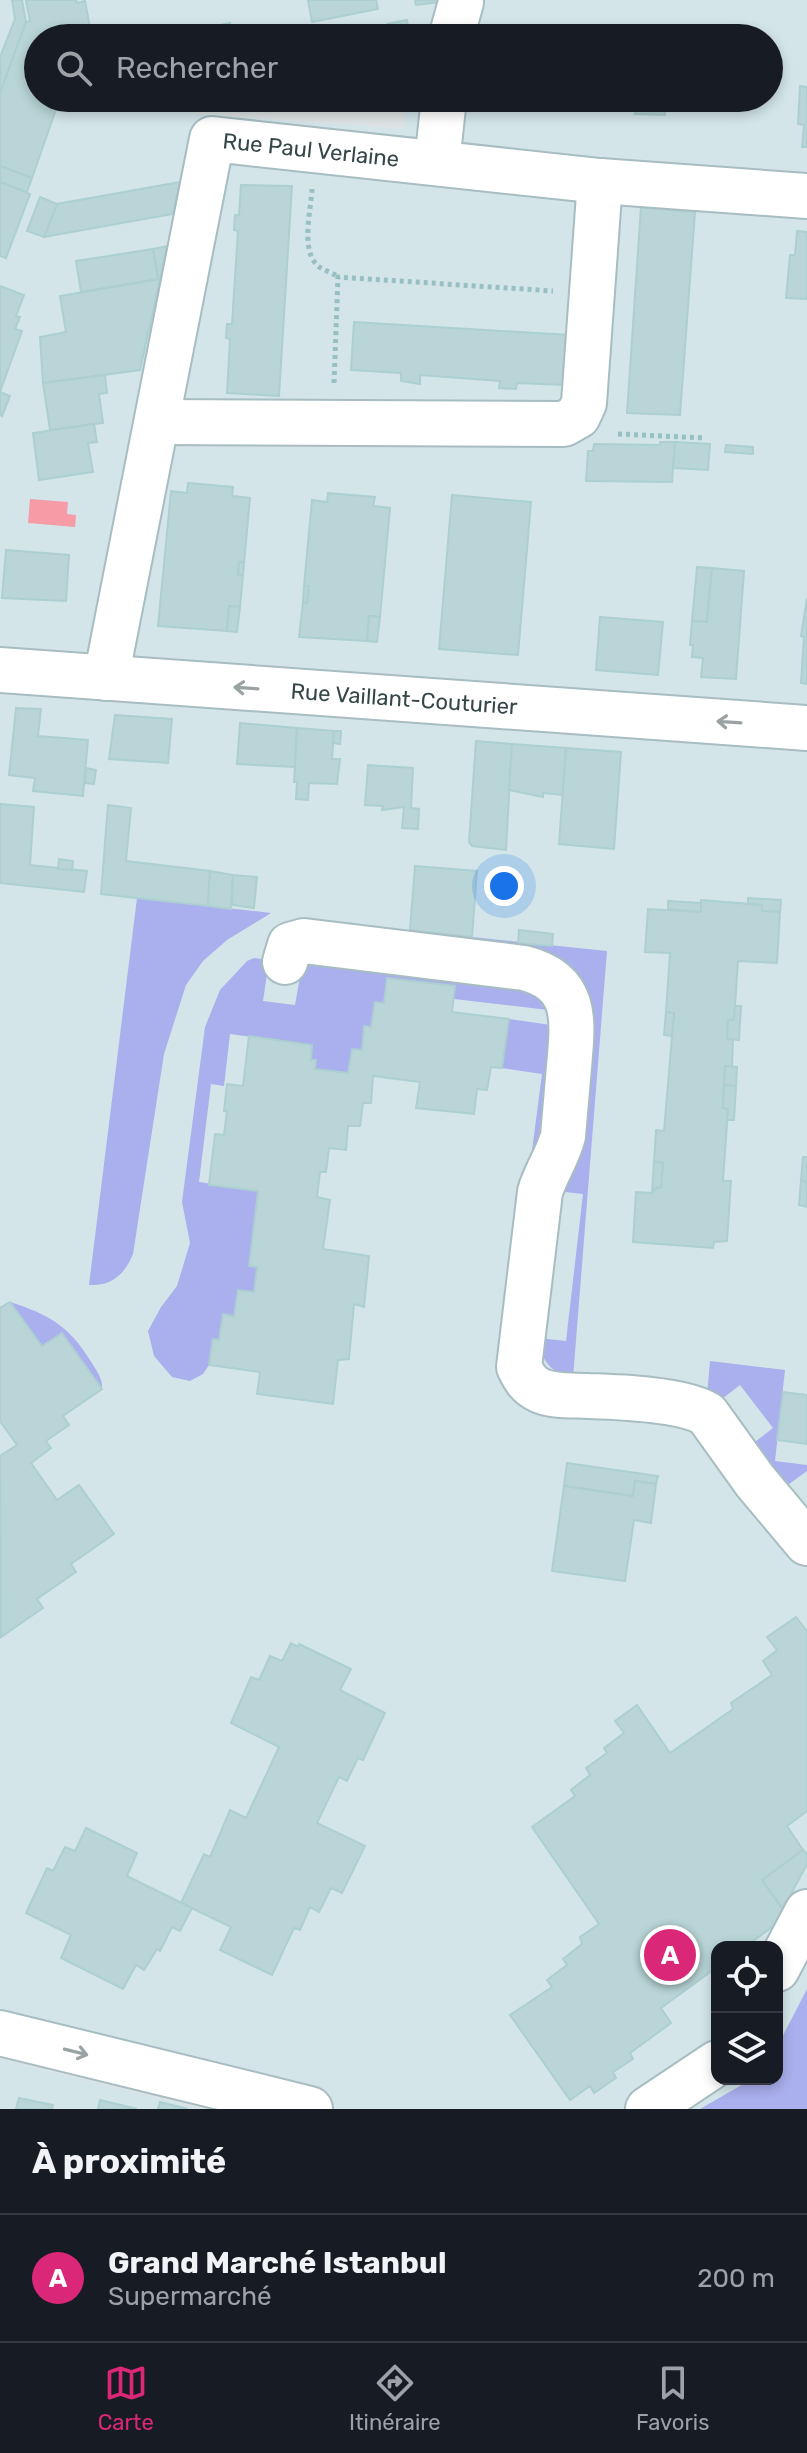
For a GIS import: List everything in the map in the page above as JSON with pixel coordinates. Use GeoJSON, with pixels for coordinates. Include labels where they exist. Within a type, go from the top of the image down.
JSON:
{"type":"FeatureCollection","features":[{"type":"Feature","properties":{"kind":"street"},"geometry":{"type":"LineString","coordinates":[[437,163],[442,112]]}},
{"type":"Feature","properties":{"kind":"street","name":"Rue Paul Verlaine"},"geometry":{"type":"LineString","coordinates":[[106,678],[212,139],[600,181],[807,196]]}},
{"type":"Feature","properties":{"kind":"street"},"geometry":{"type":"LineString","coordinates":[[157,422],[564,424],[578,416],[584,403],[600,181]]}},
{"type":"Feature","properties":{"kind":"street","name":"Rue Vaillant-Couturier"},"geometry":{"type":"LineString","coordinates":[[0,670],[807,728]]}},
{"type":"Feature","properties":{"kind":"street"},"geometry":{"type":"LineString","coordinates":[[285,962],[290,945],[304,941],[524,968],[552,980],[568,1001],[573,1025],[563,1136],[540,1192],[519,1367],[526,1381],[540,1391],[556,1395],[612,1397],[680,1405],[707,1414],[755,1481],[807,1543]]}},
{"type":"Feature","properties":{"kind":"street"},"geometry":{"type":"LineString","coordinates":[[783,1958],[807,1912]]}},
{"type":"Feature","properties":{"kind":"street"},"geometry":{"type":"LineString","coordinates":[[0,2033],[310,2109]]}},
{"type":"Feature","properties":{"kind":"street"},"geometry":{"type":"LineString","coordinates":[[648,2109],[711,2067]]}},
{"type":"Feature","properties":{"kind":"path"},"geometry":{"type":"LineString","coordinates":[[312,187],[310,254],[317,265],[338,277],[558,292]]}},
{"type":"Feature","properties":{"kind":"path"},"geometry":{"type":"LineString","coordinates":[[334,391],[338,277]]}},
{"type":"Feature","properties":{"kind":"path"},"geometry":{"type":"LineString","coordinates":[[618,434],[705,438]]}},
{"type":"Feature","properties":{"kind":"shaded area"},"geometry":{"type":"Polygon","coordinates":[[[0,0],[807,0],[807,2109],[0,2109],[0,0]]]}},
{"type":"Feature","properties":{"kind":"shaded area"},"geometry":{"type":"Polygon","coordinates":[[[196,112],[404,112],[403,129],[196,112]]]}},
{"type":"Feature","properties":{"kind":"shaded area"},"geometry":{"type":"Polygon","coordinates":[[[30,499],[68,502],[67,514],[76,515],[75,527],[28,523],[30,499]]]}},
{"type":"Feature","properties":{"kind":"shaded area"},"geometry":{"type":"Polygon","coordinates":[[[137,898],[271,913],[227,940],[203,961],[186,985],[164,1054],[133,1254],[116,1278],[104,1284],[89,1285],[137,898]]]}},
{"type":"Feature","properties":{"kind":"shaded area"},"geometry":{"type":"Polygon","coordinates":[[[472,937],[607,951],[573,1378],[548,1365],[539,1338],[566,1341],[583,1194],[556,1191],[588,1021],[496,949],[472,937]]]}},
{"type":"Feature","properties":{"kind":"shaded area"},"geometry":{"type":"Polygon","coordinates":[[[254,958],[269,960],[263,1001],[295,1005],[303,960],[531,984],[557,1011],[454,999],[454,986],[388,978],[384,1003],[375,1003],[371,1027],[364,1027],[362,1050],[352,1049],[348,1073],[315,1069],[316,1060],[311,1060],[312,1045],[230,1034],[224,1086],[211,1084],[199,1182],[258,1191],[249,1266],[257,1267],[254,1292],[234,1316],[223,1314],[219,1340],[212,1339],[209,1365],[203,1374],[190,1381],[172,1377],[154,1356],[148,1331],[177,1286],[190,1243],[182,1202],[205,1027],[220,990],[247,961],[254,958]]]}},
{"type":"Feature","properties":{"kind":"shaded area"},"geometry":{"type":"Polygon","coordinates":[[[509,1019],[558,1026],[551,1139],[531,1158],[542,1074],[502,1068],[509,1019]]]}},
{"type":"Feature","properties":{"kind":"shaded area"},"geometry":{"type":"Polygon","coordinates":[[[10,1302],[36,1311],[74,1338],[97,1371],[102,1389],[62,1333],[42,1346],[10,1302]]]}},
{"type":"Feature","properties":{"kind":"shaded area"},"geometry":{"type":"Polygon","coordinates":[[[710,1361],[785,1370],[775,1461],[807,1465],[807,1471],[785,1487],[751,1445],[773,1428],[740,1385],[718,1402],[707,1395],[710,1361]]]}},
{"type":"Feature","properties":{"kind":"shaded area"},"geometry":{"type":"Polygon","coordinates":[[[807,1989],[807,2109],[700,2109],[742,2085],[783,2085],[783,2035],[807,1989]]]}},
{"type":"Feature","properties":{"kind":"shaded area"},"geometry":{"type":"Polygon","coordinates":[[[0,2047],[250,2109],[203,2109],[0,2059],[0,2047]]]}},
{"type":"Feature","properties":{"kind":"building"},"geometry":{"type":"Polygon","coordinates":[[[12,0],[22,0],[26,22],[0,94],[0,57],[15,19],[12,0]]]}},
{"type":"Feature","properties":{"kind":"building"},"geometry":{"type":"Polygon","coordinates":[[[26,0],[76,0],[77,3],[85,1],[89,24],[25,24],[30,21],[26,0]]]}},
{"type":"Feature","properties":{"kind":"building"},"geometry":{"type":"Polygon","coordinates":[[[308,0],[376,0],[378,9],[312,22],[308,0]]]}},
{"type":"Feature","properties":{"kind":"building"},"geometry":{"type":"Polygon","coordinates":[[[415,0],[449,0],[449,1],[416,5],[415,0]]]}},
{"type":"Feature","properties":{"kind":"building"},"geometry":{"type":"Polygon","coordinates":[[[407,20],[408,24],[387,24],[407,20]]]}},
{"type":"Feature","properties":{"kind":"building"},"geometry":{"type":"Polygon","coordinates":[[[24,28],[24,112],[55,112],[32,178],[0,166],[0,94],[24,28]]]}},
{"type":"Feature","properties":{"kind":"building"},"geometry":{"type":"Polygon","coordinates":[[[800,86],[807,87],[807,147],[802,147],[804,125],[798,124],[800,86]]]}},
{"type":"Feature","properties":{"kind":"building"},"geometry":{"type":"Polygon","coordinates":[[[635,112],[665,112],[665,115],[635,112]]]}},
{"type":"Feature","properties":{"kind":"building"},"geometry":{"type":"Polygon","coordinates":[[[0,166],[32,178],[27,192],[0,182],[0,166]]]}},
{"type":"Feature","properties":{"kind":"building"},"geometry":{"type":"Polygon","coordinates":[[[0,182],[30,194],[6,258],[0,256],[0,182]]]}},
{"type":"Feature","properties":{"kind":"building"},"geometry":{"type":"Polygon","coordinates":[[[180,182],[173,214],[44,237],[57,204],[180,182]]]}},
{"type":"Feature","properties":{"kind":"building"},"geometry":{"type":"Polygon","coordinates":[[[241,185],[292,186],[279,396],[227,393],[230,339],[226,338],[227,324],[232,324],[238,231],[234,230],[235,215],[239,215],[241,185]]]}},
{"type":"Feature","properties":{"kind":"building"},"geometry":{"type":"Polygon","coordinates":[[[40,197],[57,204],[44,237],[27,231],[40,197]]]}},
{"type":"Feature","properties":{"kind":"building"},"geometry":{"type":"Polygon","coordinates":[[[641,207],[695,212],[680,415],[627,413],[641,207]]]}},
{"type":"Feature","properties":{"kind":"building"},"geometry":{"type":"Polygon","coordinates":[[[797,231],[807,232],[807,299],[786,298],[790,255],[795,255],[797,231]]]}},
{"type":"Feature","properties":{"kind":"building"},"geometry":{"type":"Polygon","coordinates":[[[167,246],[160,279],[158,279],[153,249],[167,246]]]}},
{"type":"Feature","properties":{"kind":"building"},"geometry":{"type":"Polygon","coordinates":[[[153,249],[158,279],[81,292],[76,261],[153,249]]]}},
{"type":"Feature","properties":{"kind":"building"},"geometry":{"type":"Polygon","coordinates":[[[160,279],[140,370],[43,383],[40,337],[66,332],[60,296],[160,279]]]}},
{"type":"Feature","properties":{"kind":"building"},"geometry":{"type":"Polygon","coordinates":[[[0,286],[24,295],[15,329],[22,331],[0,392],[0,286]]]}},
{"type":"Feature","properties":{"kind":"building"},"geometry":{"type":"Polygon","coordinates":[[[354,322],[569,335],[565,385],[517,383],[516,389],[499,388],[500,381],[420,375],[420,384],[401,381],[401,373],[351,370],[354,322]]]}},
{"type":"Feature","properties":{"kind":"building"},"geometry":{"type":"Polygon","coordinates":[[[105,375],[107,393],[99,394],[103,423],[50,430],[43,383],[105,375]]]}},
{"type":"Feature","properties":{"kind":"building"},"geometry":{"type":"Polygon","coordinates":[[[0,392],[10,396],[2,416],[0,415],[0,392]]]}},
{"type":"Feature","properties":{"kind":"building"},"geometry":{"type":"Polygon","coordinates":[[[94,424],[97,442],[88,443],[93,472],[39,480],[33,433],[94,424]]]}},
{"type":"Feature","properties":{"kind":"building"},"geometry":{"type":"Polygon","coordinates":[[[660,442],[675,442],[672,482],[586,481],[588,451],[593,451],[594,444],[660,445],[660,442]]]}},
{"type":"Feature","properties":{"kind":"building"},"geometry":{"type":"Polygon","coordinates":[[[675,442],[710,444],[708,470],[673,468],[675,442]]]}},
{"type":"Feature","properties":{"kind":"building"},"geometry":{"type":"Polygon","coordinates":[[[726,445],[753,447],[753,454],[725,452],[726,445]]]}},
{"type":"Feature","properties":{"kind":"building"},"geometry":{"type":"Polygon","coordinates":[[[188,483],[233,487],[232,496],[250,498],[244,563],[239,562],[238,575],[243,575],[240,607],[229,606],[227,631],[158,626],[171,491],[187,493],[188,483]]]}},
{"type":"Feature","properties":{"kind":"building"},"geometry":{"type":"Polygon","coordinates":[[[328,493],[375,497],[373,506],[390,508],[380,617],[369,616],[367,641],[299,637],[303,602],[307,603],[309,586],[304,586],[312,500],[327,502],[328,493]]]}},
{"type":"Feature","properties":{"kind":"building"},"geometry":{"type":"Polygon","coordinates":[[[452,495],[531,502],[518,655],[439,649],[452,495]]]}},
{"type":"Feature","properties":{"kind":"building"},"geometry":{"type":"Polygon","coordinates":[[[6,550],[69,555],[66,601],[2,598],[6,550]]]}},
{"type":"Feature","properties":{"kind":"building"},"geometry":{"type":"Polygon","coordinates":[[[239,562],[244,563],[243,575],[238,575],[239,562]]]}},
{"type":"Feature","properties":{"kind":"building"},"geometry":{"type":"Polygon","coordinates":[[[697,567],[712,568],[707,622],[692,621],[697,567]]]}},
{"type":"Feature","properties":{"kind":"building"},"geometry":{"type":"Polygon","coordinates":[[[712,568],[744,571],[736,679],[701,677],[703,658],[692,657],[692,621],[707,622],[712,568]]]}},
{"type":"Feature","properties":{"kind":"building"},"geometry":{"type":"Polygon","coordinates":[[[304,586],[309,586],[307,603],[303,602],[304,586]]]}},
{"type":"Feature","properties":{"kind":"building"},"geometry":{"type":"Polygon","coordinates":[[[807,598],[807,684],[801,683],[804,637],[801,636],[807,598]]]}},
{"type":"Feature","properties":{"kind":"building"},"geometry":{"type":"Polygon","coordinates":[[[229,606],[240,607],[237,632],[227,631],[229,606]]]}},
{"type":"Feature","properties":{"kind":"building"},"geometry":{"type":"Polygon","coordinates":[[[369,616],[380,617],[377,642],[367,641],[369,616]]]}},
{"type":"Feature","properties":{"kind":"building"},"geometry":{"type":"Polygon","coordinates":[[[600,617],[663,622],[658,675],[596,670],[600,617]]]}},
{"type":"Feature","properties":{"kind":"building"},"geometry":{"type":"Polygon","coordinates":[[[16,708],[41,709],[38,736],[88,740],[83,796],[33,791],[35,778],[9,775],[16,708]]]}},
{"type":"Feature","properties":{"kind":"building"},"geometry":{"type":"Polygon","coordinates":[[[115,715],[172,719],[168,763],[109,759],[115,715]]]}},
{"type":"Feature","properties":{"kind":"building"},"geometry":{"type":"Polygon","coordinates":[[[240,723],[297,728],[295,767],[237,764],[240,723]]]}},
{"type":"Feature","properties":{"kind":"building"},"geometry":{"type":"Polygon","coordinates":[[[297,728],[334,731],[332,759],[340,759],[337,784],[309,783],[308,800],[296,799],[297,728]]]}},
{"type":"Feature","properties":{"kind":"building"},"geometry":{"type":"Polygon","coordinates":[[[334,731],[341,731],[340,744],[333,743],[334,731]]]}},
{"type":"Feature","properties":{"kind":"building"},"geometry":{"type":"Polygon","coordinates":[[[476,741],[512,744],[506,850],[472,846],[469,842],[476,741]]]}},
{"type":"Feature","properties":{"kind":"building"},"geometry":{"type":"Polygon","coordinates":[[[512,744],[566,748],[563,795],[543,793],[543,797],[509,790],[512,744]]]}},
{"type":"Feature","properties":{"kind":"building"},"geometry":{"type":"Polygon","coordinates":[[[566,748],[621,752],[614,849],[559,844],[566,748]]]}},
{"type":"Feature","properties":{"kind":"building"},"geometry":{"type":"Polygon","coordinates":[[[368,765],[413,768],[411,808],[419,809],[418,829],[402,828],[404,807],[382,810],[383,806],[365,805],[368,765]]]}},
{"type":"Feature","properties":{"kind":"building"},"geometry":{"type":"Polygon","coordinates":[[[86,768],[96,770],[94,784],[85,783],[86,768]]]}},
{"type":"Feature","properties":{"kind":"building"},"geometry":{"type":"Polygon","coordinates":[[[0,804],[34,807],[30,865],[87,871],[84,892],[0,883],[0,804]]]}},
{"type":"Feature","properties":{"kind":"building"},"geometry":{"type":"Polygon","coordinates":[[[108,805],[131,808],[126,861],[210,871],[208,906],[101,894],[108,805]]]}},
{"type":"Feature","properties":{"kind":"building"},"geometry":{"type":"Polygon","coordinates":[[[59,859],[73,861],[72,870],[58,869],[59,859]]]}},
{"type":"Feature","properties":{"kind":"building"},"geometry":{"type":"Polygon","coordinates":[[[415,866],[477,871],[472,937],[410,930],[415,866]]]}},
{"type":"Feature","properties":{"kind":"building"},"geometry":{"type":"Polygon","coordinates":[[[210,871],[233,875],[231,909],[208,906],[210,871]]]}},
{"type":"Feature","properties":{"kind":"building"},"geometry":{"type":"Polygon","coordinates":[[[233,875],[257,877],[254,908],[232,905],[233,875]]]}},
{"type":"Feature","properties":{"kind":"building"},"geometry":{"type":"Polygon","coordinates":[[[748,898],[781,900],[780,912],[762,911],[762,905],[748,904],[748,898]]]}},
{"type":"Feature","properties":{"kind":"building"},"geometry":{"type":"Polygon","coordinates":[[[701,900],[762,905],[762,911],[780,912],[777,963],[738,961],[734,1020],[728,1020],[727,1039],[733,1039],[732,1066],[725,1066],[723,1108],[728,1109],[723,1181],[731,1181],[727,1241],[714,1242],[713,1248],[633,1242],[636,1192],[652,1193],[661,1187],[663,1163],[654,1162],[656,1130],[664,1131],[674,1013],[666,1012],[670,953],[645,952],[648,909],[701,912],[701,900]]]}},
{"type":"Feature","properties":{"kind":"building"},"geometry":{"type":"Polygon","coordinates":[[[668,901],[701,903],[701,912],[668,909],[668,901]]]}},
{"type":"Feature","properties":{"kind":"building"},"geometry":{"type":"Polygon","coordinates":[[[519,930],[553,934],[552,946],[518,943],[519,930]]]}},
{"type":"Feature","properties":{"kind":"building"},"geometry":{"type":"Polygon","coordinates":[[[387,978],[455,986],[452,1012],[509,1019],[502,1068],[491,1067],[487,1090],[477,1089],[474,1114],[416,1108],[420,1082],[373,1076],[371,1103],[363,1103],[360,1126],[348,1126],[346,1150],[329,1148],[326,1172],[320,1172],[317,1197],[330,1200],[323,1249],[369,1256],[364,1307],[354,1304],[349,1359],[338,1360],[333,1404],[257,1394],[260,1372],[209,1365],[213,1339],[219,1340],[223,1314],[234,1316],[238,1290],[254,1292],[257,1267],[249,1266],[258,1191],[209,1185],[215,1134],[224,1135],[227,1084],[243,1086],[249,1036],[312,1045],[311,1060],[316,1060],[315,1069],[348,1073],[352,1049],[362,1050],[364,1026],[371,1027],[375,1002],[384,1003],[387,978]]]}},
{"type":"Feature","properties":{"kind":"building"},"geometry":{"type":"Polygon","coordinates":[[[735,1006],[741,1006],[739,1040],[727,1039],[728,1020],[734,1020],[735,1006]]]}},
{"type":"Feature","properties":{"kind":"building"},"geometry":{"type":"Polygon","coordinates":[[[666,1012],[674,1013],[672,1036],[664,1035],[666,1012]]]}},
{"type":"Feature","properties":{"kind":"building"},"geometry":{"type":"Polygon","coordinates":[[[725,1066],[737,1067],[736,1086],[724,1085],[725,1066]]]}},
{"type":"Feature","properties":{"kind":"building"},"geometry":{"type":"Polygon","coordinates":[[[724,1085],[736,1086],[734,1120],[727,1120],[728,1109],[723,1108],[724,1085]]]}},
{"type":"Feature","properties":{"kind":"building"},"geometry":{"type":"Polygon","coordinates":[[[803,1157],[807,1157],[807,1182],[801,1181],[803,1157]]]}},
{"type":"Feature","properties":{"kind":"building"},"geometry":{"type":"Polygon","coordinates":[[[654,1162],[663,1163],[661,1187],[652,1193],[654,1162]]]}},
{"type":"Feature","properties":{"kind":"building"},"geometry":{"type":"Polygon","coordinates":[[[801,1181],[807,1182],[807,1207],[799,1205],[801,1181]]]}},
{"type":"Feature","properties":{"kind":"building"},"geometry":{"type":"Polygon","coordinates":[[[10,1302],[42,1346],[62,1333],[102,1389],[63,1416],[69,1425],[46,1441],[51,1448],[31,1463],[57,1500],[79,1485],[114,1534],[71,1564],[76,1572],[37,1599],[43,1608],[1,1637],[0,1456],[17,1445],[0,1421],[0,1308],[10,1302]]]}},
{"type":"Feature","properties":{"kind":"building"},"geometry":{"type":"Polygon","coordinates":[[[783,1392],[807,1395],[807,1444],[777,1440],[783,1392]]]}},
{"type":"Feature","properties":{"kind":"building"},"geometry":{"type":"Polygon","coordinates":[[[567,1463],[658,1476],[656,1484],[635,1481],[633,1496],[564,1486],[567,1463]]]}},
{"type":"Feature","properties":{"kind":"building"},"geometry":{"type":"Polygon","coordinates":[[[635,1481],[656,1484],[651,1523],[634,1520],[625,1581],[552,1571],[564,1486],[633,1496],[635,1481]]]}},
{"type":"Feature","properties":{"kind":"building"},"geometry":{"type":"Polygon","coordinates":[[[796,1617],[807,1631],[807,1811],[787,1826],[803,1850],[762,1880],[783,1909],[775,1925],[753,1941],[711,1941],[711,1971],[661,2008],[671,2023],[630,2053],[633,2059],[613,2072],[616,2078],[594,2093],[590,2086],[570,2100],[510,2015],[552,1987],[547,1980],[567,1965],[563,1959],[582,1944],[580,1937],[599,1924],[532,1827],[575,1796],[571,1790],[590,1775],[586,1768],[607,1753],[604,1748],[624,1733],[615,1721],[637,1705],[670,1753],[733,1709],[731,1703],[772,1675],[763,1661],[777,1650],[767,1637],[796,1617]]]}},
{"type":"Feature","properties":{"kind":"building"},"geometry":{"type":"Polygon","coordinates":[[[291,1643],[351,1669],[340,1690],[385,1713],[363,1760],[358,1758],[347,1781],[339,1777],[317,1823],[365,1846],[342,1893],[331,1888],[319,1912],[310,1907],[300,1930],[294,1928],[272,1975],[220,1950],[231,1927],[181,1903],[204,1854],[210,1857],[230,1810],[246,1818],[279,1747],[231,1723],[251,1677],[259,1680],[270,1656],[282,1661],[291,1643]]]}},
{"type":"Feature","properties":{"kind":"building"},"geometry":{"type":"Polygon","coordinates":[[[86,1828],[137,1853],[127,1876],[192,1908],[180,1931],[172,1927],[160,1951],[157,1949],[144,1970],[136,1965],[123,1989],[61,1958],[71,1935],[26,1913],[47,1868],[53,1871],[65,1847],[75,1851],[86,1828]]]}},
{"type":"Feature","properties":{"kind":"building"},"geometry":{"type":"Polygon","coordinates":[[[803,1850],[807,1854],[807,1864],[783,1909],[762,1880],[803,1850]]]}},
{"type":"Feature","properties":{"kind":"building"},"geometry":{"type":"Polygon","coordinates":[[[19,2098],[53,2105],[52,2109],[16,2109],[19,2098]]]}},
{"type":"Feature","properties":{"kind":"building"},"geometry":{"type":"Polygon","coordinates":[[[100,2100],[137,2109],[98,2109],[100,2100]]]}},
{"type":"Feature","properties":{"kind":"building"},"geometry":{"type":"Polygon","coordinates":[[[160,2102],[188,2109],[158,2109],[160,2102]]]}},
{"type":"Feature","properties":{"kind":"place","name":"Grand Marché Istanbul"},"geometry":{"type":"Point","coordinates":[670,1955]}}]}
